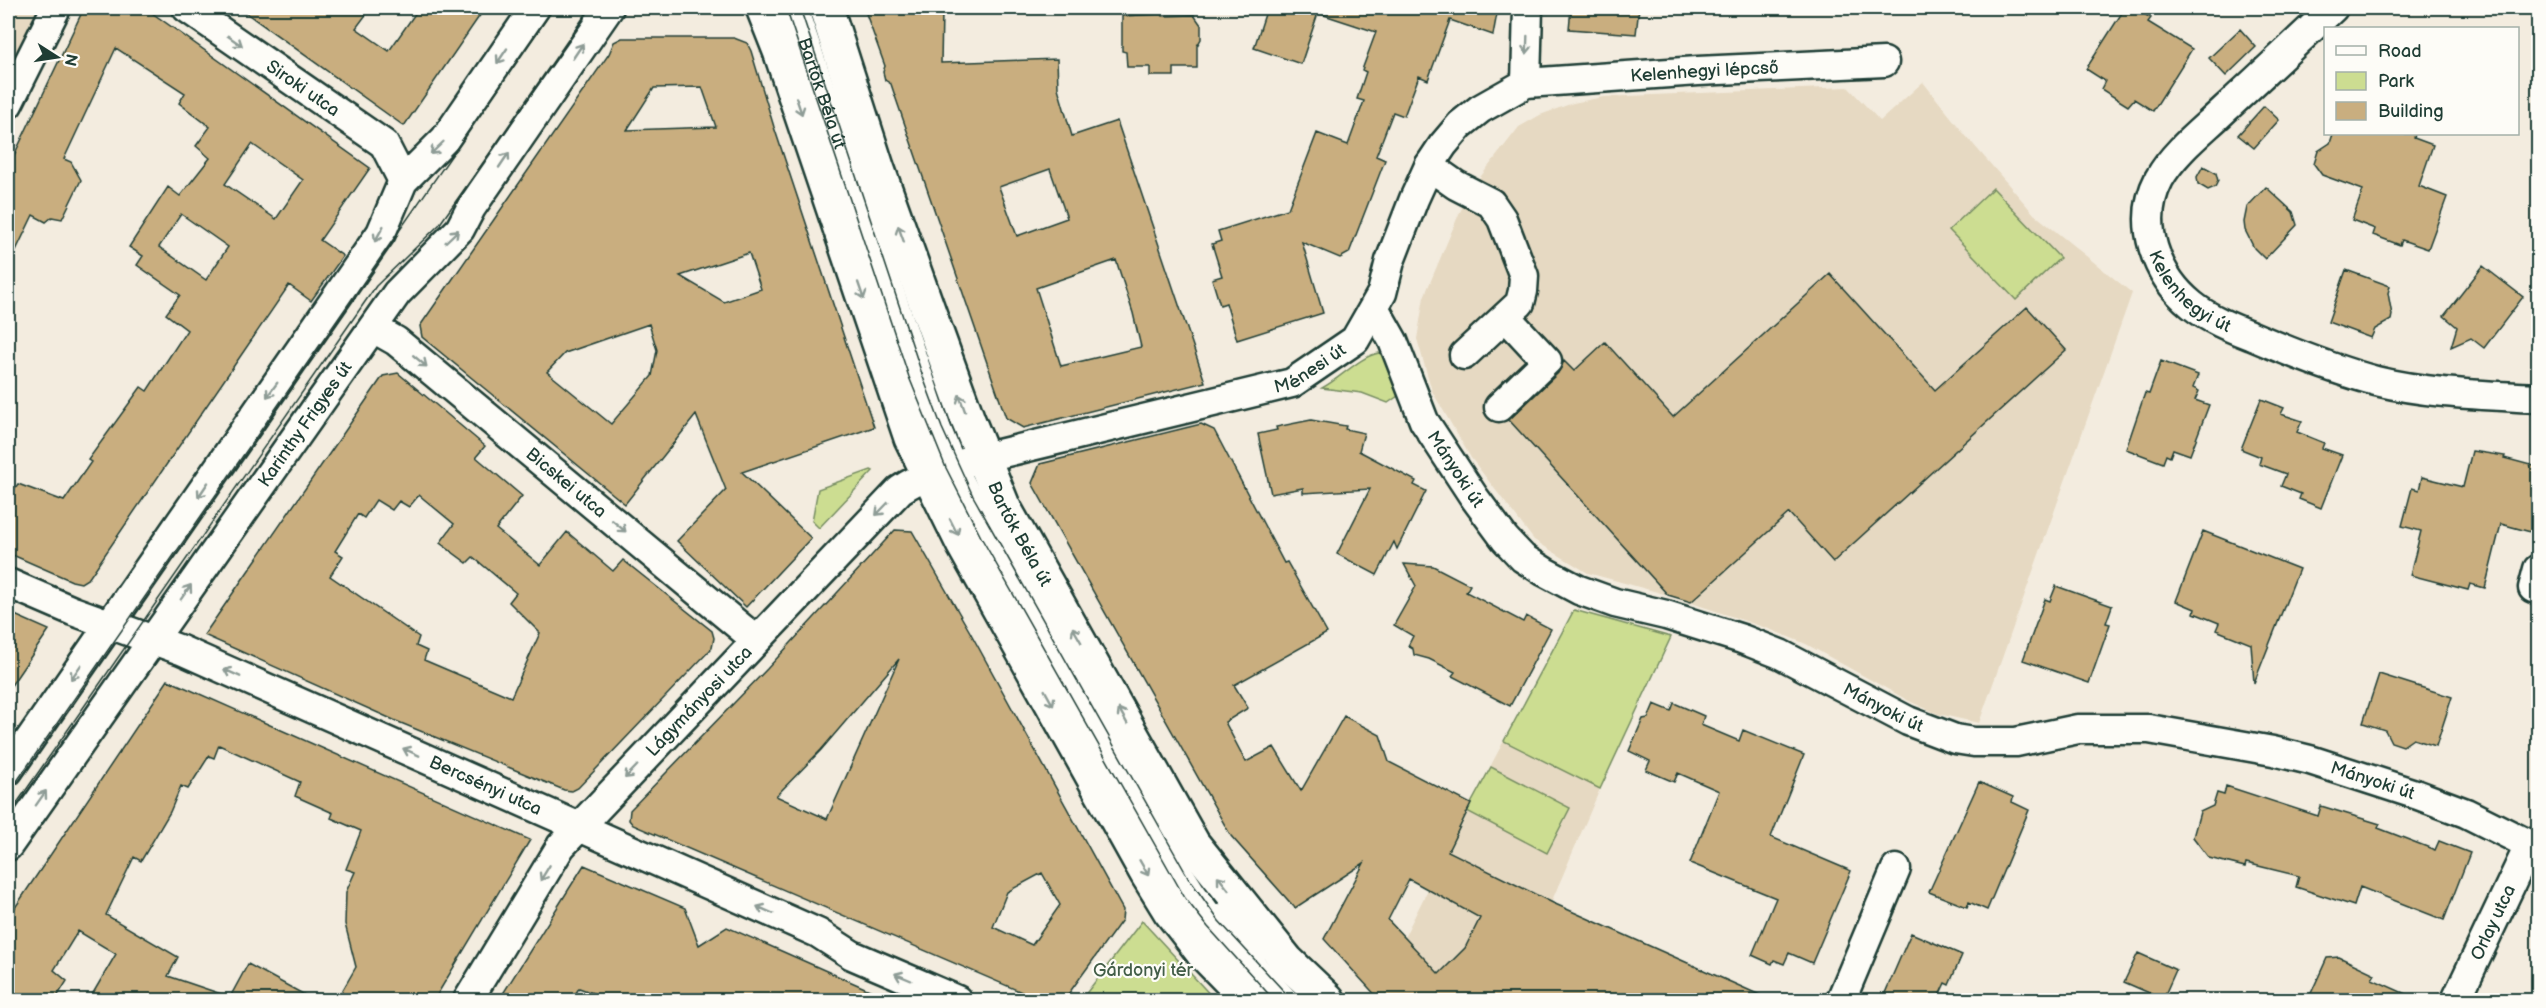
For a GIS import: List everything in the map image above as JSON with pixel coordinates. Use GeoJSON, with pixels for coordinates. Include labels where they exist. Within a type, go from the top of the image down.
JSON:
{"type":"FeatureCollection","features":[{"type":"Feature","properties":{"kind":"main road","name":"Bartók Béla út"},"geometry":{"type":"LineString","coordinates":[[763,8],[784,62],[911,438],[954,466],[1003,506],[1193,844],[1287,961],[1328,1000]]}},
{"type":"Feature","properties":{"kind":"main road","name":"Bartók Béla út"},"geometry":{"type":"LineString","coordinates":[[826,8],[877,167],[954,466],[963,544],[1170,911],[1203,953],[1249,1000]]}},
{"type":"Feature","properties":{"kind":"main road"},"geometry":{"type":"LineString","coordinates":[[1203,953],[1202,939],[1208,927],[1213,923],[1228,921],[1287,961]]}},
{"type":"Feature","properties":{"kind":"street"},"geometry":{"type":"LineString","coordinates":[[8,104],[54,8]]}},
{"type":"Feature","properties":{"kind":"street","name":"Siroki utca"},"geometry":{"type":"LineString","coordinates":[[187,8],[384,144],[403,181]]}},
{"type":"Feature","properties":{"kind":"street"},"geometry":{"type":"LineString","coordinates":[[8,771],[381,233],[403,181],[445,139],[535,8]]}},
{"type":"Feature","properties":{"kind":"street","name":"Karinthy Frigyes út"},"geometry":{"type":"LineString","coordinates":[[8,846],[397,293],[459,229],[471,208],[609,8]]}},
{"type":"Feature","properties":{"kind":"street"},"geometry":{"type":"LineString","coordinates":[[773,8],[800,15]]}},
{"type":"Feature","properties":{"kind":"street"},"geometry":{"type":"LineString","coordinates":[[1526,83],[1528,8]]}},
{"type":"Feature","properties":{"kind":"street","name":"Kelenhegyi út"},"geometry":{"type":"LineString","coordinates":[[2333,8],[2184,148],[2159,179],[2151,206],[2149,229],[2158,263],[2175,288],[2193,306],[2226,325],[2313,361],[2376,381],[2427,390],[2538,398]]}},
{"type":"Feature","properties":{"kind":"street","name":"Bartók Béla út"},"geometry":{"type":"LineString","coordinates":[[800,15],[871,242],[954,466],[978,518],[1163,848],[1213,923],[1283,1000]]}},
{"type":"Feature","properties":{"kind":"street","name":"Kelenhegyi lépcső"},"geometry":{"type":"LineString","coordinates":[[1526,83],[1710,70],[1884,62]]}},
{"type":"Feature","properties":{"kind":"street","name":"Ménesi út"},"geometry":{"type":"LineString","coordinates":[[954,466],[1292,383],[1355,340],[1375,309],[1401,233],[1429,166],[1443,145],[1460,125],[1480,109],[1526,83]]}},
{"type":"Feature","properties":{"kind":"street"},"geometry":{"type":"LineString","coordinates":[[1429,166],[1456,185],[1491,203],[1502,219],[1524,276],[1520,303],[1464,355]]}},
{"type":"Feature","properties":{"kind":"street","name":"Mányoki út"},"geometry":{"type":"LineString","coordinates":[[1375,309],[1393,341],[1424,421],[1474,497],[1505,539],[1523,558],[1579,590],[1615,603],[1666,615],[1742,639],[1780,654],[1908,722],[1955,739],[1974,742],[2016,742],[2078,729],[2149,729],[2273,751],[2343,769],[2466,813],[2534,846]]}},
{"type":"Feature","properties":{"kind":"street"},"geometry":{"type":"LineString","coordinates":[[1499,407],[1547,360],[1506,317]]}},
{"type":"Feature","properties":{"kind":"street","name":"Bicskei utca"},"geometry":{"type":"LineString","coordinates":[[373,328],[396,341],[756,640]]}},
{"type":"Feature","properties":{"kind":"street","name":"Lágymányosi utca"},"geometry":{"type":"LineString","coordinates":[[468,1000],[561,846],[900,490],[954,466]]}},
{"type":"Feature","properties":{"kind":"street"},"geometry":{"type":"LineString","coordinates":[[2538,568],[2533,588],[2538,590]]}},
{"type":"Feature","properties":{"kind":"street","name":"Bercsényi utca"},"geometry":{"type":"LineString","coordinates":[[8,583],[181,650],[818,933],[852,955],[957,1000]]}},
{"type":"Feature","properties":{"kind":"street","name":"Orlay utca"},"geometry":{"type":"LineString","coordinates":[[2456,1000],[2534,846]]}},
{"type":"Feature","properties":{"kind":"street"},"geometry":{"type":"LineString","coordinates":[[1840,1000],[1896,869]]}},
{"type":"Feature","properties":{"kind":"shaded area"},"geometry":{"type":"Polygon","coordinates":[[[8,8],[68,8],[8,129],[8,8]]]}},
{"type":"Feature","properties":{"kind":"shaded area"},"geometry":{"type":"Polygon","coordinates":[[[1923,82],[1966,136],[2034,214],[2132,293],[1979,723],[1938,714],[1909,701],[1806,644],[1769,629],[1668,595],[1588,573],[1534,540],[1471,458],[1432,391],[1417,339],[1424,297],[1459,214],[1474,185],[1519,127],[1540,115],[1573,103],[1603,97],[1848,87],[1880,121],[1923,82]]]}},
{"type":"Feature","properties":{"kind":"shaded area"},"geometry":{"type":"Polygon","coordinates":[[[1574,610],[1671,637],[1600,789],[1509,1000],[1380,1000],[1375,996],[1475,795],[1574,610]]]}},
{"type":"Feature","properties":{"kind":"green space"},"geometry":{"type":"Polygon","coordinates":[[[1993,188],[2060,258],[2016,300],[1949,230],[1993,188]]]}},
{"type":"Feature","properties":{"kind":"green space"},"geometry":{"type":"Polygon","coordinates":[[[1379,353],[1384,357],[1398,396],[1388,403],[1362,393],[1322,388],[1365,358],[1379,353]]]}},
{"type":"Feature","properties":{"kind":"green space"},"geometry":{"type":"Polygon","coordinates":[[[873,471],[819,528],[812,521],[818,489],[873,471]]]}},
{"type":"Feature","properties":{"kind":"green space"},"geometry":{"type":"Polygon","coordinates":[[[1574,610],[1671,637],[1600,789],[1504,741],[1574,610]]]}},
{"type":"Feature","properties":{"kind":"green space"},"geometry":{"type":"Polygon","coordinates":[[[1491,767],[1570,808],[1547,853],[1467,811],[1491,767]]]}},
{"type":"Feature","properties":{"kind":"green space","name":"Gárdonyi tér"},"geometry":{"type":"Polygon","coordinates":[[[1142,921],[1215,1000],[1081,1000],[1142,921]]]}},
{"type":"Feature","properties":{"kind":"building"},"geometry":{"type":"Polygon","coordinates":[[[84,8],[145,8],[370,168],[320,240],[343,256],[311,301],[289,285],[89,578],[81,583],[8,553],[8,486],[14,489],[18,484],[64,501],[91,462],[88,460],[141,387],[147,391],[187,330],[166,314],[180,295],[137,265],[143,256],[129,247],[168,187],[180,196],[210,158],[196,146],[210,127],[179,103],[185,93],[116,48],[64,159],[71,162],[81,180],[62,219],[52,217],[46,222],[33,215],[8,267],[8,168],[84,8]],[[252,144],[225,184],[276,219],[303,180],[252,144]],[[181,214],[159,247],[206,280],[228,247],[181,214]]]}},
{"type":"Feature","properties":{"kind":"building"},"geometry":{"type":"Polygon","coordinates":[[[239,8],[371,8],[356,28],[389,51],[419,8],[485,8],[404,126],[239,8]]]}},
{"type":"Feature","properties":{"kind":"building"},"geometry":{"type":"Polygon","coordinates":[[[864,8],[927,8],[929,13],[942,13],[941,63],[1057,59],[1058,88],[1072,136],[1117,121],[1205,382],[1023,428],[1006,418],[891,84],[885,80],[883,72],[885,66],[864,8]],[[1050,169],[999,187],[1017,236],[1067,218],[1050,169]],[[1116,260],[1036,288],[1061,366],[1141,347],[1116,260]]]}},
{"type":"Feature","properties":{"kind":"building"},"geometry":{"type":"Polygon","coordinates":[[[1267,8],[1498,8],[1493,35],[1450,20],[1428,80],[1419,76],[1404,116],[1393,112],[1376,156],[1385,160],[1349,253],[1340,258],[1302,242],[1323,313],[1237,340],[1226,303],[1220,305],[1212,279],[1222,276],[1212,244],[1221,241],[1218,231],[1288,209],[1317,133],[1348,145],[1364,101],[1357,99],[1366,72],[1362,70],[1376,32],[1318,13],[1301,64],[1254,48],[1267,8]]]}},
{"type":"Feature","properties":{"kind":"building"},"geometry":{"type":"Polygon","coordinates":[[[1571,8],[1639,8],[1636,34],[1569,29],[1571,8]]]}},
{"type":"Feature","properties":{"kind":"building"},"geometry":{"type":"Polygon","coordinates":[[[2125,8],[2134,8],[2151,18],[2148,22],[2192,49],[2153,111],[2134,99],[2128,106],[2101,89],[2105,81],[2086,69],[2125,8]]]}},
{"type":"Feature","properties":{"kind":"building"},"geometry":{"type":"Polygon","coordinates":[[[1162,14],[1163,16],[1194,15],[1201,25],[1201,39],[1197,46],[1197,68],[1174,68],[1174,76],[1150,76],[1150,67],[1127,67],[1126,52],[1122,51],[1122,16],[1162,14]]]}},
{"type":"Feature","properties":{"kind":"building"},"geometry":{"type":"Polygon","coordinates":[[[2240,29],[2256,47],[2226,76],[2209,58],[2240,29]]]}},
{"type":"Feature","properties":{"kind":"building"},"geometry":{"type":"Polygon","coordinates":[[[622,38],[734,38],[747,43],[874,427],[742,472],[811,538],[746,607],[677,541],[726,490],[696,415],[625,504],[422,337],[420,326],[609,54],[614,42],[622,38]],[[702,87],[654,88],[627,130],[716,127],[702,87]],[[749,253],[680,276],[724,302],[761,289],[749,253]],[[649,324],[565,353],[547,372],[611,424],[652,376],[657,350],[649,324]]]}},
{"type":"Feature","properties":{"kind":"building"},"geometry":{"type":"Polygon","coordinates":[[[2264,106],[2279,120],[2254,148],[2238,135],[2264,106]]]}},
{"type":"Feature","properties":{"kind":"building"},"geometry":{"type":"Polygon","coordinates":[[[2333,135],[2415,135],[2414,138],[2433,145],[2419,186],[2447,197],[2428,249],[2402,240],[2400,245],[2373,235],[2375,229],[2352,220],[2363,190],[2322,175],[2314,164],[2318,151],[2330,143],[2333,135]]]}},
{"type":"Feature","properties":{"kind":"building"},"geometry":{"type":"Polygon","coordinates":[[[2203,166],[2216,173],[2218,181],[2215,187],[2208,190],[2198,184],[2197,177],[2203,166]]]}},
{"type":"Feature","properties":{"kind":"building"},"geometry":{"type":"Polygon","coordinates":[[[2266,187],[2293,212],[2297,225],[2265,259],[2254,248],[2245,230],[2244,222],[2247,207],[2266,187]]]}},
{"type":"Feature","properties":{"kind":"building"},"geometry":{"type":"Polygon","coordinates":[[[2483,266],[2523,297],[2484,348],[2471,338],[2451,347],[2457,327],[2444,316],[2483,266]]]}},
{"type":"Feature","properties":{"kind":"building"},"geometry":{"type":"Polygon","coordinates":[[[2346,270],[2390,286],[2388,293],[2391,320],[2375,329],[2371,338],[2328,322],[2346,270]]]}},
{"type":"Feature","properties":{"kind":"building"},"geometry":{"type":"Polygon","coordinates":[[[1830,274],[1935,390],[2027,307],[2066,350],[1833,562],[1789,513],[1691,602],[1668,595],[1509,420],[1558,373],[1564,361],[1574,371],[1605,342],[1673,417],[1830,274]]]}},
{"type":"Feature","properties":{"kind":"building"},"geometry":{"type":"Polygon","coordinates":[[[2161,361],[2198,375],[2193,388],[2199,391],[2195,400],[2209,405],[2190,455],[2173,449],[2170,457],[2166,455],[2163,463],[2126,449],[2145,393],[2149,394],[2161,361]]]}},
{"type":"Feature","properties":{"kind":"building"},"geometry":{"type":"Polygon","coordinates":[[[398,373],[485,446],[476,457],[522,496],[496,529],[540,565],[567,532],[613,571],[623,560],[712,631],[714,638],[712,648],[578,788],[572,791],[564,790],[396,721],[204,635],[383,376],[398,373]],[[419,495],[409,507],[399,501],[392,510],[376,500],[364,518],[358,514],[335,551],[343,556],[330,576],[419,637],[416,646],[427,651],[424,660],[511,697],[540,633],[509,602],[516,593],[473,557],[467,563],[440,543],[454,524],[419,495]]]}},
{"type":"Feature","properties":{"kind":"building"},"geometry":{"type":"Polygon","coordinates":[[[2261,399],[2284,408],[2281,414],[2302,421],[2297,432],[2324,443],[2322,448],[2342,455],[2321,508],[2299,499],[2301,494],[2281,486],[2286,474],[2259,464],[2261,457],[2241,449],[2261,399]]]}},
{"type":"Feature","properties":{"kind":"building"},"geometry":{"type":"Polygon","coordinates":[[[1311,420],[1346,426],[1345,429],[1364,433],[1359,451],[1416,481],[1414,485],[1426,491],[1397,549],[1394,542],[1377,575],[1337,554],[1370,489],[1303,493],[1303,488],[1271,494],[1258,434],[1277,430],[1276,427],[1311,420]]]}},
{"type":"Feature","properties":{"kind":"building"},"geometry":{"type":"Polygon","coordinates":[[[1201,424],[1214,430],[1284,563],[1287,562],[1327,633],[1234,685],[1248,708],[1225,722],[1246,762],[1274,747],[1301,791],[1344,716],[1380,735],[1389,762],[1471,804],[1448,851],[1553,903],[1771,1000],[1380,1000],[1324,939],[1364,863],[1295,908],[1231,836],[1032,483],[1040,464],[1201,424]],[[1409,879],[1388,920],[1439,974],[1465,948],[1480,918],[1409,879]]]}},
{"type":"Feature","properties":{"kind":"building"},"geometry":{"type":"Polygon","coordinates":[[[2472,451],[2505,456],[2504,458],[2538,467],[2538,534],[2501,524],[2485,588],[2470,584],[2468,590],[2410,575],[2421,531],[2402,526],[2412,488],[2419,490],[2422,477],[2463,487],[2472,451]]]}},
{"type":"Feature","properties":{"kind":"building"},"geometry":{"type":"Polygon","coordinates":[[[895,530],[912,531],[1123,910],[1122,920],[1064,1000],[1040,1000],[633,825],[629,820],[630,810],[767,669],[895,530]],[[899,659],[821,750],[776,796],[827,819],[899,659]],[[1042,873],[1007,892],[993,927],[1032,945],[1060,905],[1042,873]]]}},
{"type":"Feature","properties":{"kind":"building"},"geometry":{"type":"Polygon","coordinates":[[[2203,531],[2299,569],[2254,683],[2251,644],[2216,630],[2219,623],[2194,613],[2195,609],[2176,601],[2203,531]]]}},
{"type":"Feature","properties":{"kind":"building"},"geometry":{"type":"Polygon","coordinates":[[[1404,564],[1433,566],[1470,585],[1466,592],[1523,622],[1526,616],[1551,629],[1510,706],[1452,676],[1455,672],[1429,659],[1414,655],[1413,649],[1408,646],[1413,636],[1394,625],[1416,586],[1404,564]]]}},
{"type":"Feature","properties":{"kind":"building"},"geometry":{"type":"Polygon","coordinates":[[[2056,586],[2112,606],[2106,623],[2110,624],[2089,683],[2023,660],[2045,599],[2050,601],[2056,586]]]}},
{"type":"Feature","properties":{"kind":"building"},"geometry":{"type":"Polygon","coordinates":[[[8,612],[49,630],[8,690],[8,612]]]}},
{"type":"Feature","properties":{"kind":"building"},"geometry":{"type":"Polygon","coordinates":[[[2379,674],[2452,697],[2436,746],[2413,739],[2403,746],[2391,742],[2385,730],[2363,723],[2379,674]]]}},
{"type":"Feature","properties":{"kind":"building"},"geometry":{"type":"Polygon","coordinates":[[[168,680],[530,840],[434,1000],[337,1000],[356,967],[345,924],[346,892],[355,872],[346,869],[361,831],[331,818],[333,813],[295,796],[300,782],[219,745],[214,758],[209,756],[188,789],[181,786],[170,812],[141,861],[134,857],[106,915],[178,957],[168,976],[230,997],[248,964],[314,1000],[89,1000],[116,954],[78,931],[54,970],[67,981],[55,1000],[8,1000],[8,918],[168,680]]]}},
{"type":"Feature","properties":{"kind":"building"},"geometry":{"type":"Polygon","coordinates":[[[1674,703],[1704,716],[1701,725],[1739,741],[1743,730],[1804,755],[1771,837],[1851,871],[1812,963],[1789,953],[1784,964],[1774,960],[1772,964],[1752,955],[1776,898],[1690,863],[1719,791],[1678,773],[1674,782],[1646,770],[1650,761],[1629,751],[1643,719],[1648,718],[1654,704],[1671,711],[1674,703]]]}},
{"type":"Feature","properties":{"kind":"building"},"geometry":{"type":"Polygon","coordinates":[[[1979,782],[2013,797],[2012,802],[2029,810],[1987,910],[1969,902],[1967,907],[1929,892],[1979,782]]]}},
{"type":"Feature","properties":{"kind":"building"},"geometry":{"type":"Polygon","coordinates":[[[2226,786],[2318,816],[2321,806],[2380,824],[2378,828],[2435,850],[2439,841],[2470,853],[2444,920],[2360,887],[2354,906],[2296,887],[2299,876],[2246,863],[2245,867],[2209,858],[2193,837],[2200,812],[2213,806],[2217,793],[2224,795],[2226,786]]]}},
{"type":"Feature","properties":{"kind":"building"},"geometry":{"type":"Polygon","coordinates":[[[584,865],[685,908],[699,945],[727,927],[892,1000],[612,1000],[579,988],[572,1000],[499,1000],[584,865]]]}},
{"type":"Feature","properties":{"kind":"building"},"geometry":{"type":"Polygon","coordinates":[[[1911,933],[1962,955],[1949,985],[1945,983],[1937,1000],[1882,1000],[1911,933]]]}},
{"type":"Feature","properties":{"kind":"building"},"geometry":{"type":"Polygon","coordinates":[[[2138,953],[2176,970],[2163,999],[2124,982],[2138,953]]]}},
{"type":"Feature","properties":{"kind":"building"},"geometry":{"type":"Polygon","coordinates":[[[2339,957],[2375,974],[2372,979],[2419,1000],[2308,1000],[2327,958],[2339,957]]]}},
{"type":"Feature","properties":{"kind":"tram line"},"geometry":{"type":"LineString","coordinates":[[8,794],[554,8]]}},
{"type":"Feature","properties":{"kind":"tram line"},"geometry":{"type":"LineString","coordinates":[[786,8],[909,377],[946,468],[982,539],[1185,898],[1274,1000]]}},
{"type":"Feature","properties":{"kind":"tram line"},"geometry":{"type":"LineString","coordinates":[[800,8],[923,377],[942,428],[973,496],[1188,877],[1219,921],[1292,1000]]}},
{"type":"Feature","properties":{"kind":"tram line"},"geometry":{"type":"LineString","coordinates":[[8,816],[376,286],[439,225],[584,20]]}}]}
